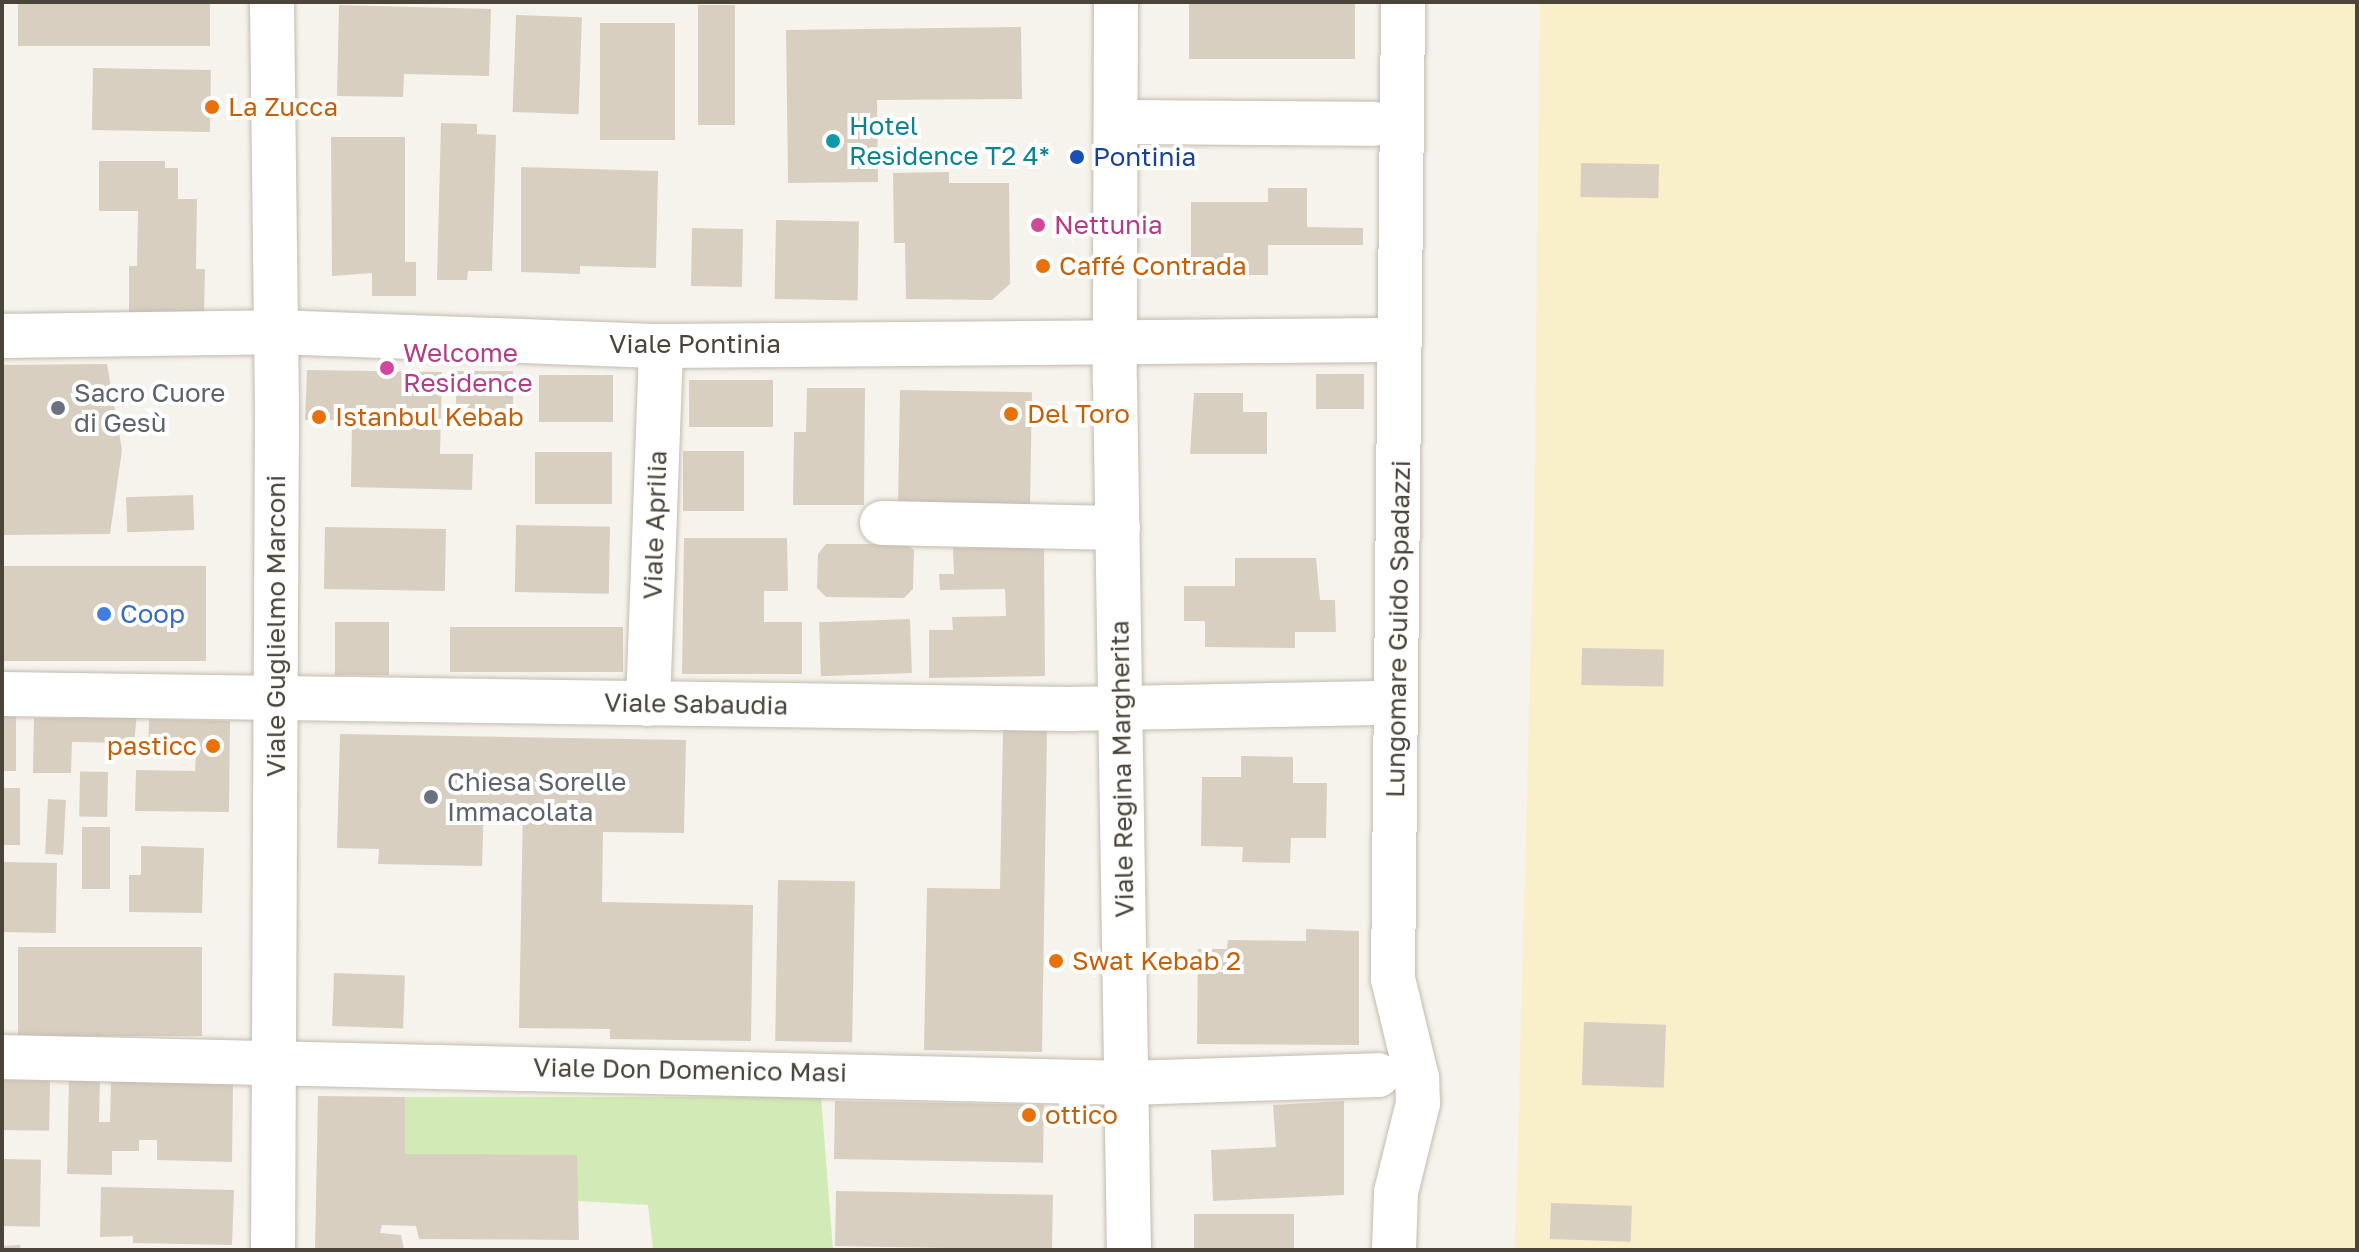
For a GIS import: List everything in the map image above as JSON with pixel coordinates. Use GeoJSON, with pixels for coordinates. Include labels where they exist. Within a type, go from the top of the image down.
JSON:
{"type":"FeatureCollection","features":[{"type":"Feature","properties":{"kind":"street","name":"Viale Guglielmo Marconi"},"geometry":{"type":"LineString","coordinates":[[272,2],[276,696],[271,1062],[273,1250]]}},
{"type":"Feature","properties":{"kind":"street","name":"Viale Regina Margherita"},"geometry":{"type":"LineString","coordinates":[[1116,2],[1115,342],[1129,1250]]}},
{"type":"Feature","properties":{"kind":"street","name":"Lungomare Guido Spadazzi"},"geometry":{"type":"LineString","coordinates":[[1394,1250],[1396,1192],[1418,1103],[1417,1078],[1393,979],[1403,2]]}},
{"type":"Feature","properties":{"kind":"street"},"geometry":{"type":"LineString","coordinates":[[1116,122],[1374,124]]}},
{"type":"Feature","properties":{"kind":"street","name":"Viale Pontinia"},"geometry":{"type":"LineString","coordinates":[[2,336],[275,332],[661,346],[1387,340]]}},
{"type":"Feature","properties":{"kind":"street","name":"Viale Aprilia"},"geometry":{"type":"LineString","coordinates":[[648,704],[661,346]]}},
{"type":"Feature","properties":{"kind":"street"},"geometry":{"type":"LineString","coordinates":[[882,523],[1118,528]]}},
{"type":"Feature","properties":{"kind":"street","name":"Viale Sabaudia"},"geometry":{"type":"LineString","coordinates":[[2,694],[1121,708],[1390,703]]}},
{"type":"Feature","properties":{"kind":"street","name":"Viale Don Domenico Masi"},"geometry":{"type":"LineString","coordinates":[[2,1057],[1127,1083],[1378,1075]]}},
{"type":"Feature","properties":{"kind":"green space"},"geometry":{"type":"Polygon","coordinates":[[[405,1097],[821,1097],[833,1250],[653,1250],[648,1205],[578,1201],[405,1154],[405,1097]]]}},
{"type":"Feature","properties":{"kind":"sand"},"geometry":{"type":"Polygon","coordinates":[[[1540,2],[2357,2],[2357,1250],[1515,1250],[1534,524],[1540,2]]]}},
{"type":"Feature","properties":{"kind":"building"},"geometry":{"type":"Polygon","coordinates":[[[18,2],[210,2],[210,46],[18,46],[18,2]]]}},
{"type":"Feature","properties":{"kind":"building"},"geometry":{"type":"Polygon","coordinates":[[[1189,2],[1355,2],[1355,59],[1189,59],[1189,2]]]}},
{"type":"Feature","properties":{"kind":"building"},"geometry":{"type":"Polygon","coordinates":[[[339,5],[491,9],[489,76],[404,74],[403,97],[337,96],[339,5]]]}},
{"type":"Feature","properties":{"kind":"building"},"geometry":{"type":"Polygon","coordinates":[[[698,5],[735,5],[735,125],[698,125],[698,5]]]}},
{"type":"Feature","properties":{"kind":"building"},"geometry":{"type":"Polygon","coordinates":[[[516,15],[582,17],[579,114],[513,112],[516,15]]]}},
{"type":"Feature","properties":{"kind":"building"},"geometry":{"type":"Polygon","coordinates":[[[600,23],[675,23],[675,140],[600,140],[600,23]]]}},
{"type":"Feature","properties":{"kind":"building","name":"Hotel Residence T2 4*"},"geometry":{"type":"Polygon","coordinates":[[[1021,27],[1022,99],[877,100],[878,182],[788,183],[786,30],[1021,27]]]}},
{"type":"Feature","properties":{"kind":"building"},"geometry":{"type":"Polygon","coordinates":[[[93,68],[211,70],[210,132],[92,130],[93,68]]]}},
{"type":"Feature","properties":{"kind":"building"},"geometry":{"type":"Polygon","coordinates":[[[441,123],[477,124],[477,134],[496,135],[492,271],[468,271],[467,280],[437,280],[441,123]]]}},
{"type":"Feature","properties":{"kind":"building"},"geometry":{"type":"Polygon","coordinates":[[[331,137],[405,137],[405,262],[416,262],[416,296],[372,296],[372,273],[332,276],[331,137]]]}},
{"type":"Feature","properties":{"kind":"building"},"geometry":{"type":"Polygon","coordinates":[[[99,161],[165,161],[165,168],[178,168],[178,199],[197,199],[196,269],[205,269],[204,314],[129,313],[129,266],[137,266],[138,211],[99,211],[99,161]]]}},
{"type":"Feature","properties":{"kind":"building"},"geometry":{"type":"Polygon","coordinates":[[[1581,163],[1659,164],[1658,198],[1580,197],[1581,163]]]}},
{"type":"Feature","properties":{"kind":"building"},"geometry":{"type":"Polygon","coordinates":[[[521,167],[658,171],[656,268],[580,266],[580,274],[521,272],[521,167]]]}},
{"type":"Feature","properties":{"kind":"building"},"geometry":{"type":"Polygon","coordinates":[[[949,172],[949,183],[1009,183],[1010,284],[992,300],[906,299],[905,243],[894,243],[893,173],[949,172]]]}},
{"type":"Feature","properties":{"kind":"building"},"geometry":{"type":"Polygon","coordinates":[[[1268,188],[1307,188],[1307,227],[1363,228],[1363,245],[1268,245],[1268,275],[1191,275],[1191,202],[1268,202],[1268,188]]]}},
{"type":"Feature","properties":{"kind":"building"},"geometry":{"type":"Polygon","coordinates":[[[776,220],[859,221],[858,300],[775,299],[776,220]]]}},
{"type":"Feature","properties":{"kind":"building"},"geometry":{"type":"Polygon","coordinates":[[[692,228],[743,229],[742,287],[691,286],[692,228]]]}},
{"type":"Feature","properties":{"kind":"building","name":"Sacro Cuore di Gesù"},"geometry":{"type":"Polygon","coordinates":[[[107,364],[122,450],[110,534],[2,535],[2,365],[107,364]]]}},
{"type":"Feature","properties":{"kind":"building"},"geometry":{"type":"Polygon","coordinates":[[[307,370],[442,372],[440,454],[473,454],[472,490],[351,487],[352,420],[305,420],[307,370]]]}},
{"type":"Feature","properties":{"kind":"building"},"geometry":{"type":"Polygon","coordinates":[[[456,371],[513,371],[513,423],[456,423],[456,371]]]}},
{"type":"Feature","properties":{"kind":"building"},"geometry":{"type":"Polygon","coordinates":[[[1316,374],[1364,374],[1364,409],[1316,409],[1316,374]]]}},
{"type":"Feature","properties":{"kind":"building"},"geometry":{"type":"Polygon","coordinates":[[[539,375],[613,375],[613,422],[539,422],[539,375]]]}},
{"type":"Feature","properties":{"kind":"building"},"geometry":{"type":"Polygon","coordinates":[[[689,380],[773,380],[773,427],[689,427],[689,380]]]}},
{"type":"Feature","properties":{"kind":"building"},"geometry":{"type":"Polygon","coordinates":[[[807,388],[865,388],[864,505],[793,505],[794,432],[806,432],[807,388]]]}},
{"type":"Feature","properties":{"kind":"building"},"geometry":{"type":"Polygon","coordinates":[[[900,390],[1032,392],[1030,505],[898,503],[900,390]]]}},
{"type":"Feature","properties":{"kind":"building"},"geometry":{"type":"Polygon","coordinates":[[[1194,393],[1243,393],[1243,412],[1267,412],[1267,454],[1190,454],[1194,393]]]}},
{"type":"Feature","properties":{"kind":"building"},"geometry":{"type":"Polygon","coordinates":[[[683,451],[744,451],[744,511],[683,511],[683,451]]]}},
{"type":"Feature","properties":{"kind":"building"},"geometry":{"type":"Polygon","coordinates":[[[535,452],[612,452],[612,504],[535,504],[535,452]]]}},
{"type":"Feature","properties":{"kind":"building"},"geometry":{"type":"Polygon","coordinates":[[[193,495],[194,530],[127,532],[126,497],[193,495]]]}},
{"type":"Feature","properties":{"kind":"building"},"geometry":{"type":"Polygon","coordinates":[[[516,525],[610,527],[609,594],[515,592],[516,525]]]}},
{"type":"Feature","properties":{"kind":"building"},"geometry":{"type":"Polygon","coordinates":[[[325,527],[446,529],[445,591],[324,589],[325,527]]]}},
{"type":"Feature","properties":{"kind":"building"},"geometry":{"type":"Polygon","coordinates":[[[684,538],[787,538],[788,591],[764,591],[764,622],[802,622],[802,674],[682,674],[684,538]]]}},
{"type":"Feature","properties":{"kind":"building"},"geometry":{"type":"Polygon","coordinates":[[[826,544],[906,544],[914,550],[913,589],[904,598],[826,597],[817,588],[818,554],[826,544]]]}},
{"type":"Feature","properties":{"kind":"building"},"geometry":{"type":"Polygon","coordinates":[[[1044,547],[1045,676],[929,678],[929,630],[953,630],[952,617],[1006,616],[1005,589],[940,590],[939,574],[954,574],[953,548],[1044,547]]]}},
{"type":"Feature","properties":{"kind":"building"},"geometry":{"type":"Polygon","coordinates":[[[1235,558],[1316,558],[1320,600],[1335,600],[1336,632],[1295,632],[1295,648],[1205,647],[1205,621],[1184,621],[1184,586],[1235,586],[1235,558]]]}},
{"type":"Feature","properties":{"kind":"building","name":"Coop"},"geometry":{"type":"Polygon","coordinates":[[[2,566],[206,566],[206,661],[2,661],[2,566]]]}},
{"type":"Feature","properties":{"kind":"building"},"geometry":{"type":"Polygon","coordinates":[[[910,619],[912,673],[821,676],[819,622],[910,619]]]}},
{"type":"Feature","properties":{"kind":"building"},"geometry":{"type":"Polygon","coordinates":[[[335,622],[389,622],[389,675],[335,675],[335,622]]]}},
{"type":"Feature","properties":{"kind":"building"},"geometry":{"type":"Polygon","coordinates":[[[450,627],[623,627],[623,672],[450,672],[450,627]]]}},
{"type":"Feature","properties":{"kind":"building"},"geometry":{"type":"Polygon","coordinates":[[[1582,648],[1664,649],[1663,686],[1581,685],[1582,648]]]}},
{"type":"Feature","properties":{"kind":"building"},"geometry":{"type":"Polygon","coordinates":[[[2,712],[16,712],[16,771],[2,771],[2,712]]]}},
{"type":"Feature","properties":{"kind":"building"},"geometry":{"type":"Polygon","coordinates":[[[72,712],[137,714],[134,743],[72,742],[71,773],[33,773],[34,718],[72,718],[72,712]]]}},
{"type":"Feature","properties":{"kind":"building"},"geometry":{"type":"Polygon","coordinates":[[[149,719],[230,721],[229,812],[135,811],[136,770],[195,771],[196,754],[148,753],[149,719]]]}},
{"type":"Feature","properties":{"kind":"building"},"geometry":{"type":"Polygon","coordinates":[[[1003,730],[1047,731],[1042,1052],[924,1050],[927,888],[1000,889],[1003,730]]]}},
{"type":"Feature","properties":{"kind":"building"},"geometry":{"type":"Polygon","coordinates":[[[340,734],[686,740],[684,833],[603,832],[602,902],[753,905],[751,1041],[610,1039],[610,1029],[519,1028],[523,806],[484,805],[482,866],[378,864],[379,849],[337,848],[340,734]]]}},
{"type":"Feature","properties":{"kind":"building"},"geometry":{"type":"Polygon","coordinates":[[[1241,756],[1293,757],[1293,783],[1327,783],[1326,838],[1291,838],[1290,863],[1242,862],[1243,847],[1201,846],[1202,777],[1241,777],[1241,756]]]}},
{"type":"Feature","properties":{"kind":"building"},"geometry":{"type":"Polygon","coordinates":[[[80,772],[108,772],[107,817],[79,817],[80,772]]]}},
{"type":"Feature","properties":{"kind":"building"},"geometry":{"type":"Polygon","coordinates":[[[2,788],[20,788],[20,845],[2,845],[2,788]]]}},
{"type":"Feature","properties":{"kind":"building"},"geometry":{"type":"Polygon","coordinates":[[[48,799],[66,800],[63,855],[45,854],[48,799]]]}},
{"type":"Feature","properties":{"kind":"building"},"geometry":{"type":"Polygon","coordinates":[[[82,827],[110,827],[110,889],[82,889],[82,827]]]}},
{"type":"Feature","properties":{"kind":"building"},"geometry":{"type":"Polygon","coordinates":[[[141,846],[204,848],[202,913],[129,912],[129,875],[141,875],[141,846]]]}},
{"type":"Feature","properties":{"kind":"building"},"geometry":{"type":"Polygon","coordinates":[[[2,862],[57,863],[56,933],[2,932],[2,862]]]}},
{"type":"Feature","properties":{"kind":"building"},"geometry":{"type":"Polygon","coordinates":[[[778,880],[855,881],[852,1042],[775,1041],[778,880]]]}},
{"type":"Feature","properties":{"kind":"building"},"geometry":{"type":"Polygon","coordinates":[[[1306,929],[1359,931],[1359,1045],[1197,1044],[1198,949],[1227,949],[1228,940],[1306,941],[1306,929]]]}},
{"type":"Feature","properties":{"kind":"building"},"geometry":{"type":"Polygon","coordinates":[[[18,947],[202,947],[202,1036],[18,1036],[18,947]]]}},
{"type":"Feature","properties":{"kind":"building"},"geometry":{"type":"Polygon","coordinates":[[[334,973],[405,975],[403,1028],[332,1026],[334,973]]]}},
{"type":"Feature","properties":{"kind":"building"},"geometry":{"type":"Polygon","coordinates":[[[1584,1022],[1666,1025],[1664,1088],[1582,1085],[1584,1022]]]}},
{"type":"Feature","properties":{"kind":"building"},"geometry":{"type":"Polygon","coordinates":[[[69,1078],[100,1078],[99,1122],[110,1122],[111,1082],[233,1083],[232,1162],[157,1160],[157,1140],[139,1140],[139,1151],[112,1151],[112,1175],[67,1174],[69,1078]]]}},
{"type":"Feature","properties":{"kind":"building"},"geometry":{"type":"Polygon","coordinates":[[[2,1080],[50,1081],[49,1131],[2,1130],[2,1080]]]}},
{"type":"Feature","properties":{"kind":"building"},"geometry":{"type":"Polygon","coordinates":[[[318,1096],[405,1097],[405,1154],[577,1155],[579,1240],[419,1239],[416,1226],[382,1225],[380,1233],[401,1235],[404,1250],[315,1250],[318,1096]]]}},
{"type":"Feature","properties":{"kind":"building"},"geometry":{"type":"Polygon","coordinates":[[[835,1101],[1044,1105],[1043,1163],[834,1159],[835,1101]]]}},
{"type":"Feature","properties":{"kind":"building"},"geometry":{"type":"Polygon","coordinates":[[[1344,1101],[1344,1195],[1213,1201],[1211,1150],[1276,1147],[1273,1105],[1344,1101]]]}},
{"type":"Feature","properties":{"kind":"building"},"geometry":{"type":"Polygon","coordinates":[[[2,1159],[41,1160],[40,1227],[2,1226],[2,1159]]]}},
{"type":"Feature","properties":{"kind":"building"},"geometry":{"type":"Polygon","coordinates":[[[101,1187],[234,1190],[232,1245],[133,1243],[133,1236],[100,1237],[101,1187]]]}},
{"type":"Feature","properties":{"kind":"building"},"geometry":{"type":"Polygon","coordinates":[[[836,1191],[1053,1195],[1052,1250],[835,1246],[836,1191]]]}},
{"type":"Feature","properties":{"kind":"building"},"geometry":{"type":"Polygon","coordinates":[[[1551,1203],[1632,1206],[1631,1242],[1550,1239],[1551,1203]]]}},
{"type":"Feature","properties":{"kind":"building"},"geometry":{"type":"Polygon","coordinates":[[[1194,1214],[1294,1214],[1294,1250],[1194,1250],[1194,1214]]]}},
{"type":"Feature","properties":{"kind":"building"},"geometry":{"type":"Polygon","coordinates":[[[20,1245],[21,1250],[2,1250],[2,1246],[20,1245]]]}},
{"type":"Feature","properties":{"kind":"place","name":"La Zucca"},"geometry":{"type":"Point","coordinates":[212,107]}},
{"type":"Feature","properties":{"kind":"place","name":"Hotel Residence T2 4*"},"geometry":{"type":"Point","coordinates":[833,141]}},
{"type":"Feature","properties":{"kind":"place","name":"Pontinia"},"geometry":{"type":"Point","coordinates":[1077,157]}},
{"type":"Feature","properties":{"kind":"place","name":"Nettunia"},"geometry":{"type":"Point","coordinates":[1038,225]}},
{"type":"Feature","properties":{"kind":"place","name":"Caffé Contrada"},"geometry":{"type":"Point","coordinates":[1043,266]}},
{"type":"Feature","properties":{"kind":"place","name":"Welcome Residence"},"geometry":{"type":"Point","coordinates":[387,368]}},
{"type":"Feature","properties":{"kind":"place","name":"Sacro Cuore di Gesù"},"geometry":{"type":"Point","coordinates":[58,408]}},
{"type":"Feature","properties":{"kind":"place","name":"Del Toro"},"geometry":{"type":"Point","coordinates":[1011,414]}},
{"type":"Feature","properties":{"kind":"place","name":"Istanbul Kebab"},"geometry":{"type":"Point","coordinates":[319,417]}},
{"type":"Feature","properties":{"kind":"place","name":"Coop"},"geometry":{"type":"Point","coordinates":[104,614]}},
{"type":"Feature","properties":{"kind":"place","name":"pasticc"},"geometry":{"type":"Point","coordinates":[213,746]}},
{"type":"Feature","properties":{"kind":"place","name":"Chiesa Sorelle Immacolata"},"geometry":{"type":"Point","coordinates":[431,797]}},
{"type":"Feature","properties":{"kind":"place","name":"Swat Kebab 2"},"geometry":{"type":"Point","coordinates":[1056,961]}},
{"type":"Feature","properties":{"kind":"place","name":"ottico"},"geometry":{"type":"Point","coordinates":[1029,1115]}}]}
